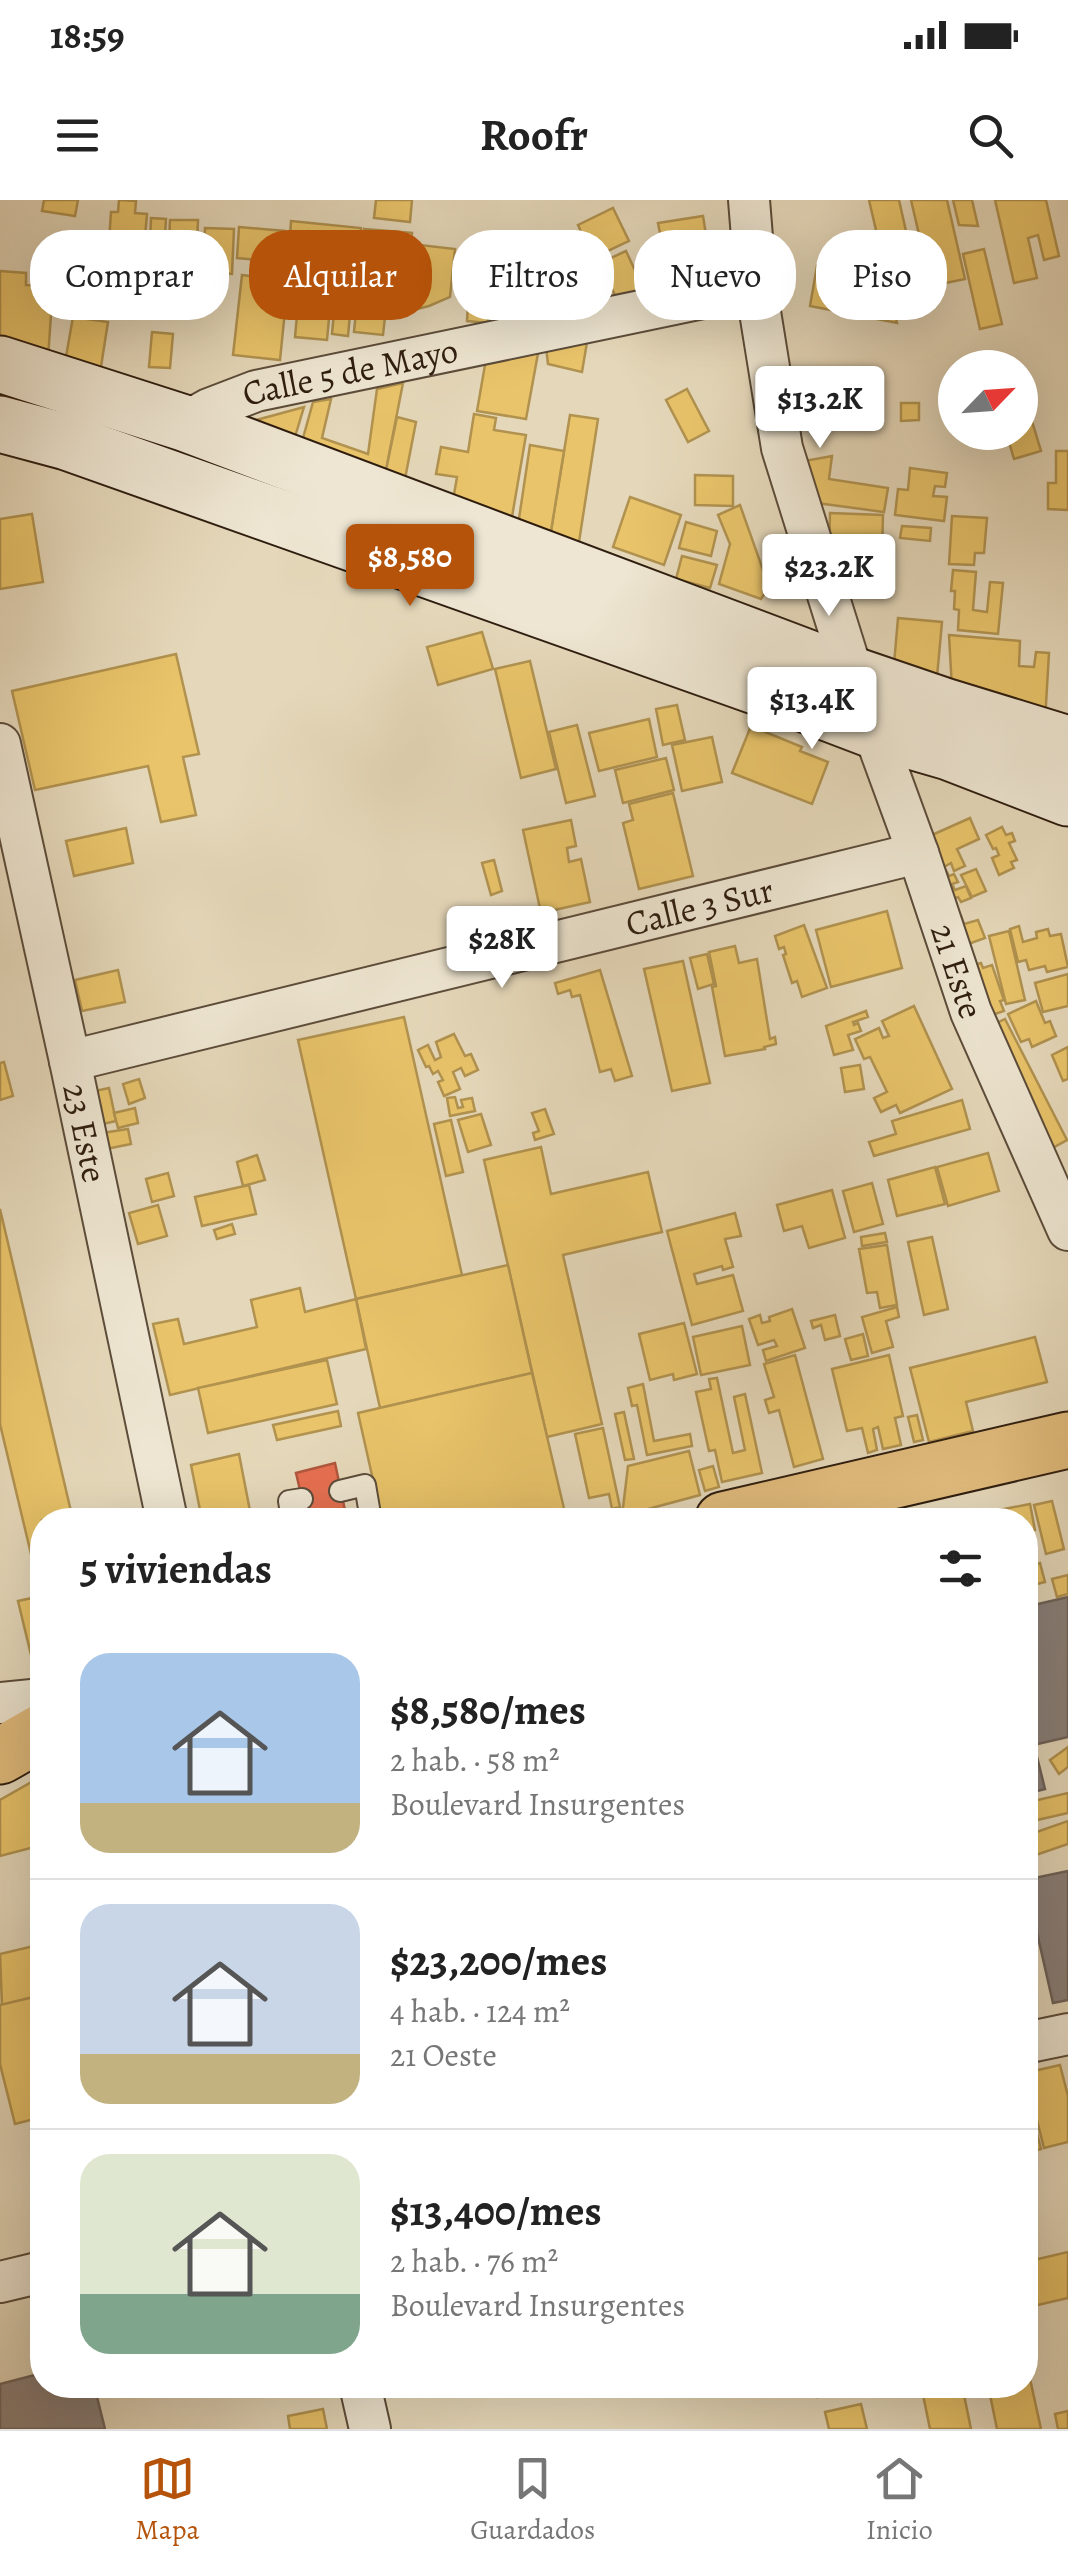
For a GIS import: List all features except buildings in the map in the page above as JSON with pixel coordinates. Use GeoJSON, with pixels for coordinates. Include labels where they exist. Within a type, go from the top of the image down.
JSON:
{"type":"FeatureCollection","features":[{"type":"Feature","properties":{"kind":"main road"},"geometry":{"type":"LineString","coordinates":[[0,364],[184,423],[864,704],[948,752],[1068,798]]}},
{"type":"Feature","properties":{"kind":"main road"},"geometry":{"type":"LineString","coordinates":[[0,424],[68,442],[781,695],[864,704],[944,706],[1068,744]]}},
{"type":"Feature","properties":{"kind":"main road"},"geometry":{"type":"LineString","coordinates":[[774,1508],[1068,1440]]}},
{"type":"Feature","properties":{"kind":"main road"},"geometry":{"type":"LineString","coordinates":[[0,1756],[30,1739]]}},
{"type":"Feature","properties":{"kind":"street","name":"21 Este"},"geometry":{"type":"LineString","coordinates":[[749,200],[751,230]]}},
{"type":"Feature","properties":{"kind":"street","name":"Calle 5 de Mayo"},"geometry":{"type":"LineString","coordinates":[[184,423],[256,392],[634,313]]}},
{"type":"Feature","properties":{"kind":"street","name":"21 Este"},"geometry":{"type":"LineString","coordinates":[[761,320],[782,448],[864,704],[971,1012],[1049,1169],[1068,1230]]}},
{"type":"Feature","properties":{"kind":"street","name":"23 Este"},"geometry":{"type":"LineString","coordinates":[[0,744],[164,1508]]}},
{"type":"Feature","properties":{"kind":"street","name":"Calle 3 Sur"},"geometry":{"type":"LineString","coordinates":[[70,1060],[918,853]]}},
{"type":"Feature","properties":{"kind":"street"},"geometry":{"type":"LineString","coordinates":[[0,1703],[30,1700]]}},
{"type":"Feature","properties":{"kind":"street"},"geometry":{"type":"LineString","coordinates":[[1038,2041],[1068,2034]]}},
{"type":"Feature","properties":{"kind":"street"},"geometry":{"type":"LineString","coordinates":[[0,2282],[30,2275]]}},
{"type":"Feature","properties":{"kind":"street"},"geometry":{"type":"LineString","coordinates":[[363,2398],[370,2429]]}},
{"type":"Feature","properties":{"kind":"lane"},"geometry":{"type":"LineString","coordinates":[[340,1491],[365,1486],[369,1508]]}},
{"type":"Feature","properties":{"kind":"lane"},"geometry":{"type":"LineString","coordinates":[[289,1508],[288,1501],[302,1498]]}}]}
